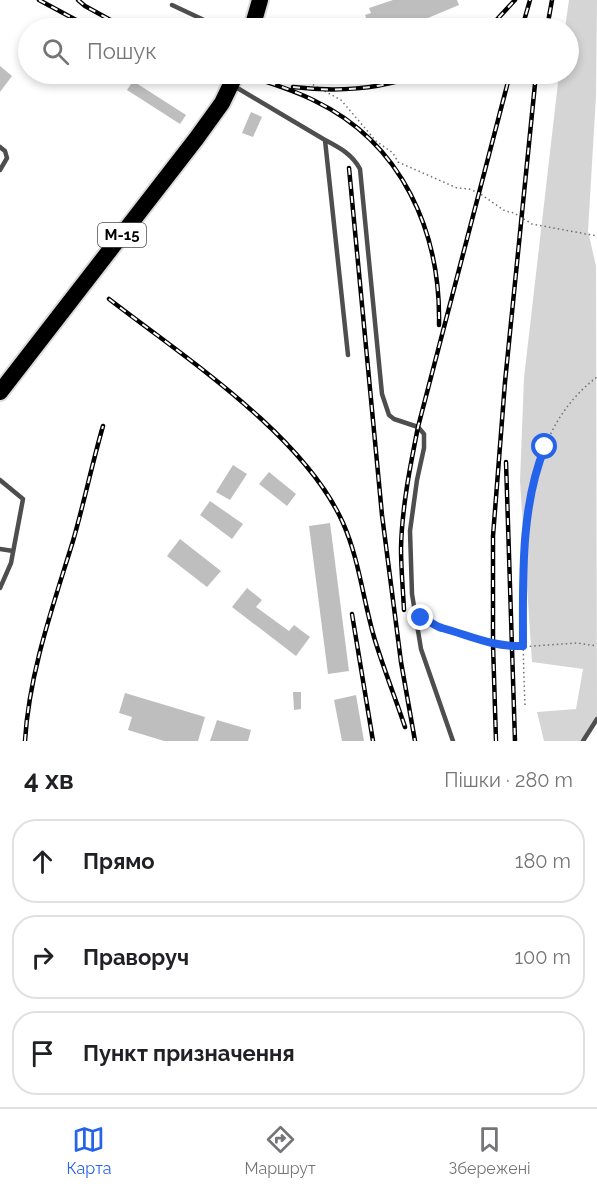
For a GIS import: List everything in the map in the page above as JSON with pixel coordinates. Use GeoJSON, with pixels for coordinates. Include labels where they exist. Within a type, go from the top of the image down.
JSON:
{"type":"FeatureCollection","features":[{"type":"Feature","properties":{"kind":"highway"},"geometry":{"type":"LineString","coordinates":[[255,18],[260,0]]}},
{"type":"Feature","properties":{"kind":"highway","name":"М-15"},"geometry":{"type":"LineString","coordinates":[[0,392],[196,139],[222,103],[232,84]]}},
{"type":"Feature","properties":{"kind":"lane"},"geometry":{"type":"LineString","coordinates":[[172,5],[200,18]]}},
{"type":"Feature","properties":{"kind":"lane"},"geometry":{"type":"LineString","coordinates":[[241,84],[342,149],[354,158],[360,170],[382,394],[387,411],[394,419],[418,427],[423,434],[424,448],[410,531],[414,617],[421,649],[453,741]]}},
{"type":"Feature","properties":{"kind":"lane"},"geometry":{"type":"LineString","coordinates":[[325,140],[348,355]]}},
{"type":"Feature","properties":{"kind":"lane"},"geometry":{"type":"LineString","coordinates":[[0,147],[7,158],[0,170]]}},
{"type":"Feature","properties":{"kind":"lane"},"geometry":{"type":"LineString","coordinates":[[0,480],[23,499],[11,563],[0,588]]}},
{"type":"Feature","properties":{"kind":"lane"},"geometry":{"type":"LineString","coordinates":[[0,549],[13,551]]}},
{"type":"Feature","properties":{"kind":"lane"},"geometry":{"type":"LineString","coordinates":[[583,741],[597,719]]}},
{"type":"Feature","properties":{"kind":"path"},"geometry":{"type":"LineString","coordinates":[[311,84],[341,100],[376,141],[393,153],[398,162],[457,188],[479,193],[505,211],[514,213],[532,224],[596,235]]}},
{"type":"Feature","properties":{"kind":"path"},"geometry":{"type":"LineString","coordinates":[[525,705],[523,646],[525,568],[532,484],[538,463],[553,430],[572,401],[597,377]]}},
{"type":"Feature","properties":{"kind":"path"},"geometry":{"type":"LineString","coordinates":[[421,618],[430,620],[442,628],[469,635],[484,643],[523,646],[577,643],[597,646]]}},
{"type":"Feature","properties":{"kind":"shaded area"},"geometry":{"type":"Polygon","coordinates":[[[569,0],[597,0],[596,96],[588,231],[596,266],[597,716],[585,741],[544,741],[537,712],[576,709],[583,669],[532,662],[520,481],[524,378],[558,84],[579,84],[579,18],[566,18],[569,0]]]}},
{"type":"Feature","properties":{"kind":"building"},"geometry":{"type":"Polygon","coordinates":[[[393,0],[457,0],[459,5],[428,18],[366,18],[365,15],[371,13],[369,8],[393,0]]]}},
{"type":"Feature","properties":{"kind":"building"},"geometry":{"type":"Polygon","coordinates":[[[0,66],[12,76],[0,92],[0,66]]]}},
{"type":"Feature","properties":{"kind":"building"},"geometry":{"type":"Polygon","coordinates":[[[131,84],[138,84],[186,115],[180,124],[127,90],[131,84]]]}},
{"type":"Feature","properties":{"kind":"building"},"geometry":{"type":"Polygon","coordinates":[[[251,112],[262,117],[253,137],[242,133],[251,112]]]}},
{"type":"Feature","properties":{"kind":"building"},"geometry":{"type":"Polygon","coordinates":[[[233,465],[247,474],[230,500],[216,492],[233,465]]]}},
{"type":"Feature","properties":{"kind":"building"},"geometry":{"type":"Polygon","coordinates":[[[269,472],[296,494],[287,506],[259,484],[269,472]]]}},
{"type":"Feature","properties":{"kind":"building"},"geometry":{"type":"Polygon","coordinates":[[[210,501],[243,524],[232,539],[200,515],[210,501]]]}},
{"type":"Feature","properties":{"kind":"building"},"geometry":{"type":"Polygon","coordinates":[[[330,523],[349,671],[328,674],[309,526],[330,523]]]}},
{"type":"Feature","properties":{"kind":"building"},"geometry":{"type":"Polygon","coordinates":[[[180,539],[221,571],[207,587],[167,556],[180,539]]]}},
{"type":"Feature","properties":{"kind":"building"},"geometry":{"type":"Polygon","coordinates":[[[247,588],[262,600],[256,607],[289,631],[294,625],[310,637],[296,656],[232,607],[247,588]]]}},
{"type":"Feature","properties":{"kind":"building"},"geometry":{"type":"Polygon","coordinates":[[[293,692],[301,692],[301,709],[294,710],[293,692]]]}},
{"type":"Feature","properties":{"kind":"building"},"geometry":{"type":"Polygon","coordinates":[[[125,693],[205,717],[198,741],[164,741],[128,730],[132,717],[119,713],[125,693]]]}},
{"type":"Feature","properties":{"kind":"building"},"geometry":{"type":"Polygon","coordinates":[[[356,695],[364,741],[342,741],[334,700],[356,695]]]}},
{"type":"Feature","properties":{"kind":"building"},"geometry":{"type":"Polygon","coordinates":[[[217,720],[251,730],[248,741],[210,741],[217,720]]]}},
{"type":"Feature","properties":{"kind":"railway"},"geometry":{"type":"LineString","coordinates":[[39,0],[72,18]]}},
{"type":"Feature","properties":{"kind":"railway"},"geometry":{"type":"LineString","coordinates":[[78,0],[107,18]]}},
{"type":"Feature","properties":{"kind":"railway"},"geometry":{"type":"LineString","coordinates":[[498,18],[515,0]]}},
{"type":"Feature","properties":{"kind":"railway"},"geometry":{"type":"LineString","coordinates":[[525,18],[530,0]]}},
{"type":"Feature","properties":{"kind":"railway"},"geometry":{"type":"LineString","coordinates":[[549,18],[552,0]]}},
{"type":"Feature","properties":{"kind":"railway"},"geometry":{"type":"LineString","coordinates":[[273,84],[315,101],[345,119],[371,141],[393,166],[424,224],[433,257],[438,290],[439,325]]}},
{"type":"Feature","properties":{"kind":"railway"},"geometry":{"type":"LineString","coordinates":[[293,87],[342,89],[384,84]]}},
{"type":"Feature","properties":{"kind":"railway"},"geometry":{"type":"LineString","coordinates":[[404,610],[401,556],[403,517],[415,442],[507,84]]}},
{"type":"Feature","properties":{"kind":"railway"},"geometry":{"type":"LineString","coordinates":[[496,741],[493,536],[505,382],[535,84]]}},
{"type":"Feature","properties":{"kind":"railway"},"geometry":{"type":"LineString","coordinates":[[349,168],[382,515],[401,662],[415,741]]}},
{"type":"Feature","properties":{"kind":"railway"},"geometry":{"type":"LineString","coordinates":[[109,299],[240,400],[301,459],[325,490],[348,537],[374,637],[405,727]]}},
{"type":"Feature","properties":{"kind":"railway"},"geometry":{"type":"LineString","coordinates":[[25,741],[31,690],[37,665],[77,527],[103,426]]}},
{"type":"Feature","properties":{"kind":"railway"},"geometry":{"type":"LineString","coordinates":[[506,462],[515,741]]}},
{"type":"Feature","properties":{"kind":"railway"},"geometry":{"type":"LineString","coordinates":[[352,614],[373,741]]}},
{"type":"Feature","properties":{"kind":"route"},"geometry":{"type":"LineString","coordinates":[[421,618],[430,620],[439,627],[469,635],[484,643],[523,646],[523,603],[529,507],[532,484],[545,447]]}}]}
